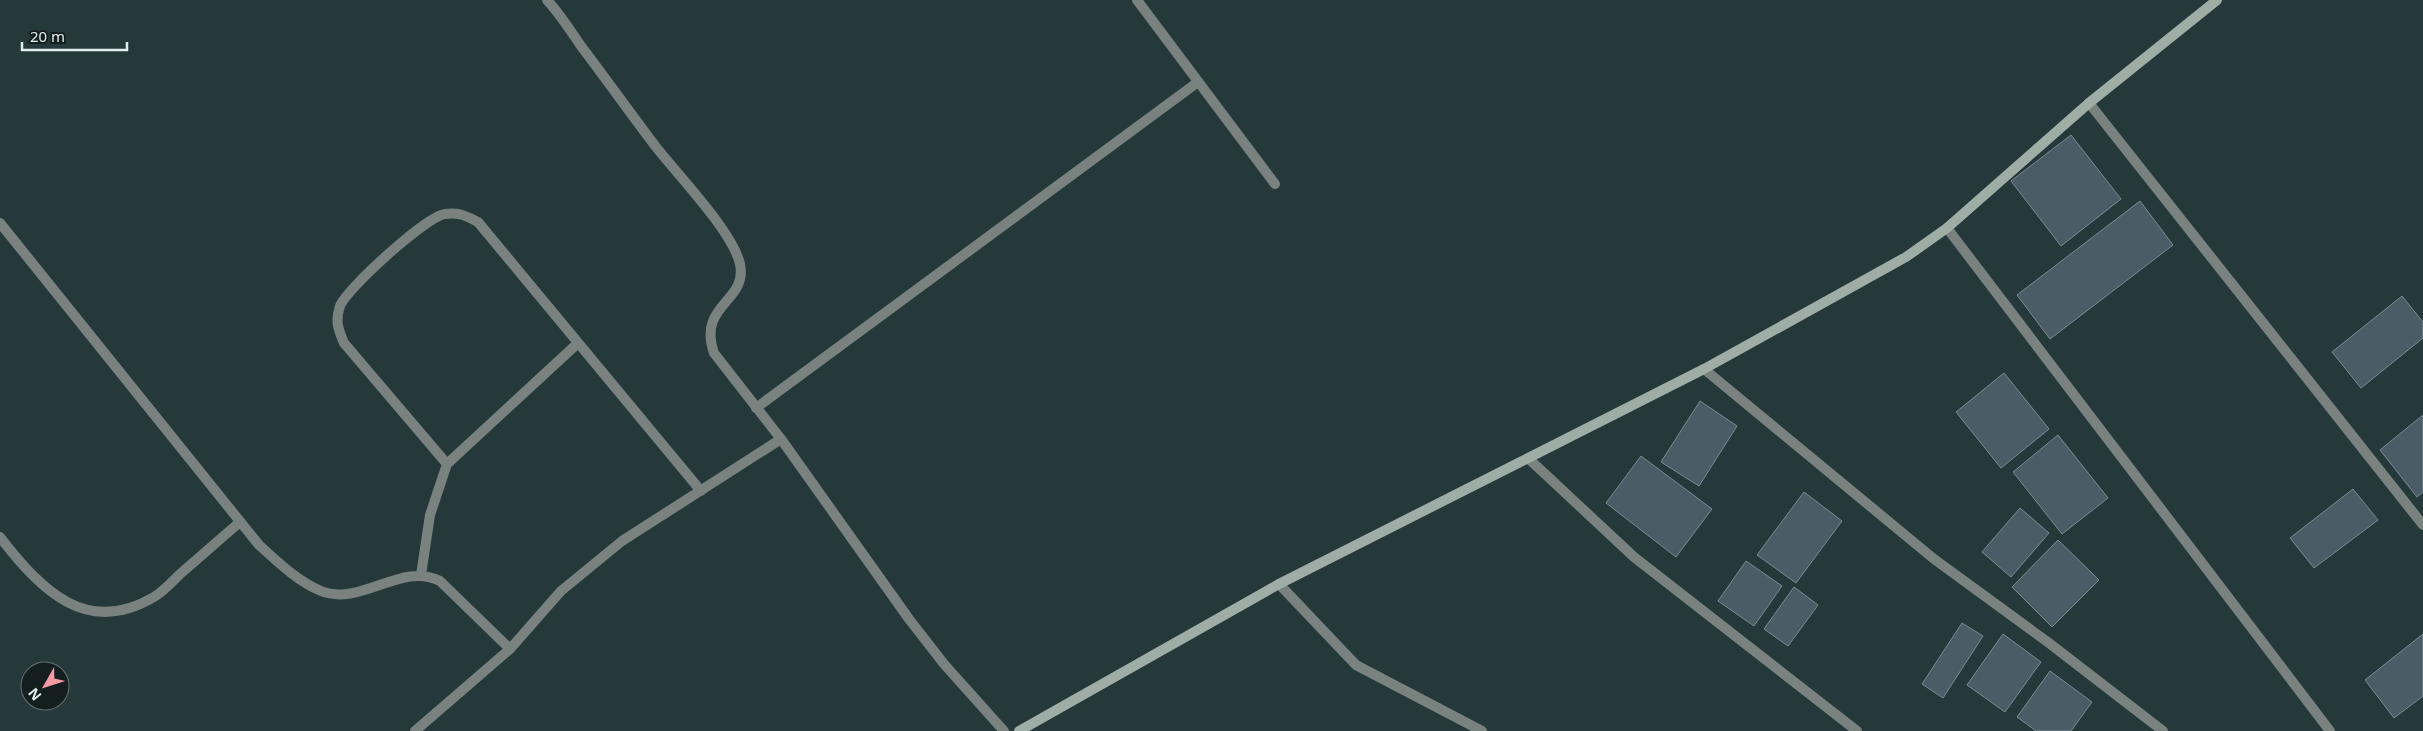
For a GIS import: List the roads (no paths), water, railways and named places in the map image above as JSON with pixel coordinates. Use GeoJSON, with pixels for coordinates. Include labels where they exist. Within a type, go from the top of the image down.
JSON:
{"type":"FeatureCollection","features":[{"type":"Feature","properties":{"kind":"street"},"geometry":{"type":"LineString","coordinates":[[547,0],[656,147],[712,215],[735,251],[740,265],[738,287],[713,318],[708,336],[714,353],[782,440],[909,619],[944,664],[1004,731]]}},
{"type":"Feature","properties":{"kind":"street"},"geometry":{"type":"LineString","coordinates":[[1137,0],[1275,184]]}},
{"type":"Feature","properties":{"kind":"street"},"geometry":{"type":"LineString","coordinates":[[1019,731],[1279,584],[1704,368],[1889,267],[1947,228],[2090,103],[2217,0]]}},
{"type":"Feature","properties":{"kind":"street"},"geometry":{"type":"LineString","coordinates":[[756,408],[1198,82]]}},
{"type":"Feature","properties":{"kind":"street"},"geometry":{"type":"LineString","coordinates":[[2090,103],[2423,525]]}},
{"type":"Feature","properties":{"kind":"street"},"geometry":{"type":"LineString","coordinates":[[447,464],[344,343],[336,325],[340,306],[348,292],[410,235],[443,214],[462,213],[478,222],[701,491]]}},
{"type":"Feature","properties":{"kind":"street"},"geometry":{"type":"LineString","coordinates":[[0,223],[259,545],[298,579],[322,592],[351,594],[421,575],[430,576],[440,581],[510,649]]}},
{"type":"Feature","properties":{"kind":"street"},"geometry":{"type":"LineString","coordinates":[[1947,228],[2330,731]]}},
{"type":"Feature","properties":{"kind":"street"},"geometry":{"type":"LineString","coordinates":[[421,575],[430,515],[447,464],[578,343]]}},
{"type":"Feature","properties":{"kind":"street"},"geometry":{"type":"LineString","coordinates":[[1704,368],[1934,559],[2049,643],[2163,731]]}},
{"type":"Feature","properties":{"kind":"street"},"geometry":{"type":"LineString","coordinates":[[416,731],[510,649],[562,591],[622,541],[782,440]]}},
{"type":"Feature","properties":{"kind":"street"},"geometry":{"type":"LineString","coordinates":[[1528,459],[1634,557],[1858,731]]}},
{"type":"Feature","properties":{"kind":"street"},"geometry":{"type":"LineString","coordinates":[[0,537],[21,565],[54,594],[88,612],[119,612],[155,596],[240,522]]}},
{"type":"Feature","properties":{"kind":"street"},"geometry":{"type":"LineString","coordinates":[[1279,584],[1356,664],[1482,731]]}}]}
